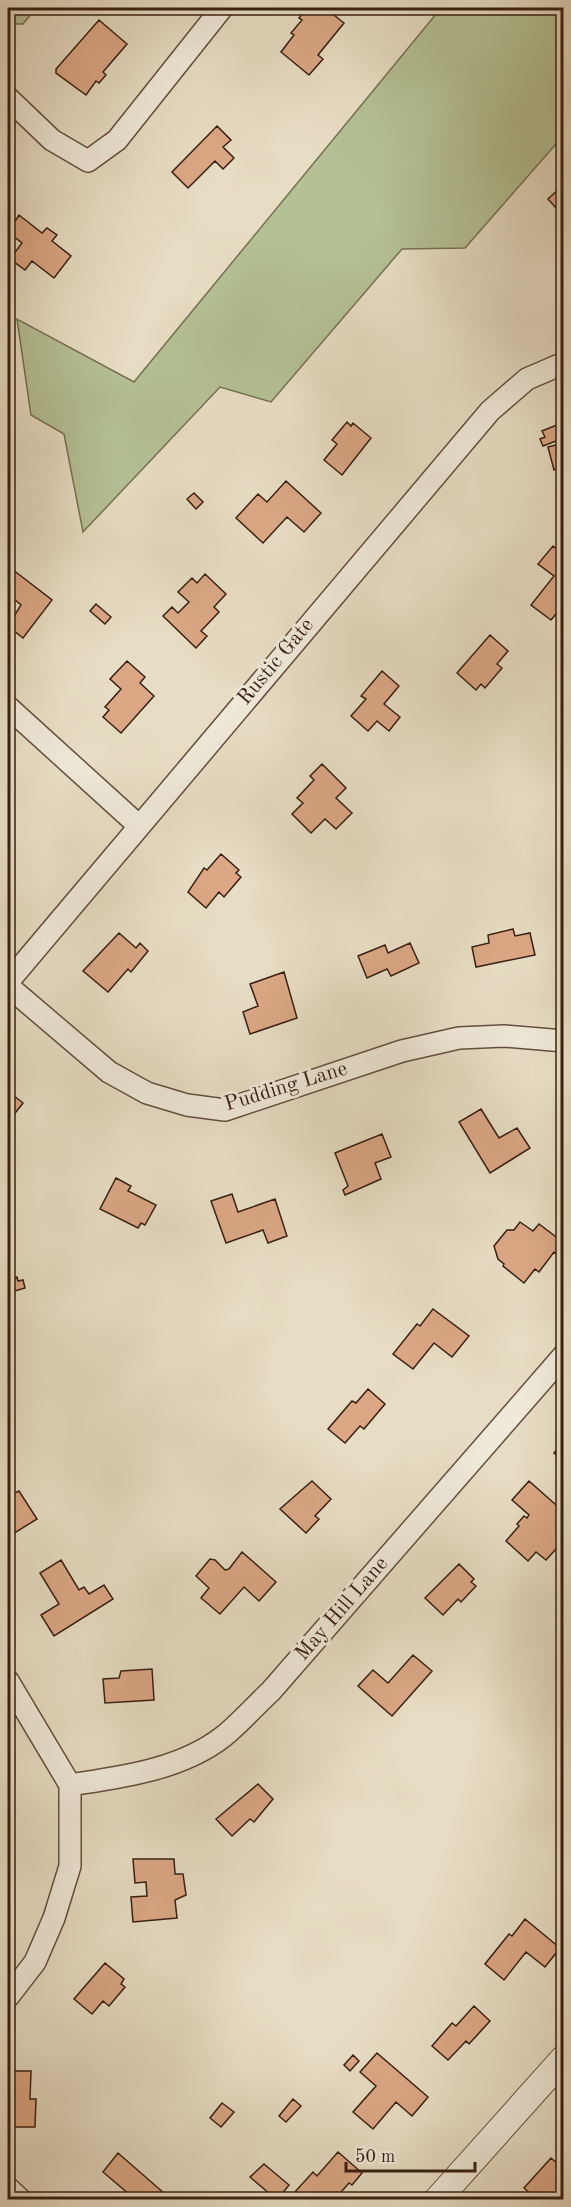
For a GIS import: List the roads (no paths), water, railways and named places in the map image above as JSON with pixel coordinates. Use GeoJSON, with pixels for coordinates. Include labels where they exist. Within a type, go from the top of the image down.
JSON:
{"type":"FeatureCollection","features":[{"type":"Feature","properties":{"kind":"street"},"geometry":{"type":"LineString","coordinates":[[8,98],[52,140],[88,161],[117,140],[222,8]]}},
{"type":"Feature","properties":{"kind":"street","name":"Rustic Gate"},"geometry":{"type":"LineString","coordinates":[[8,984],[138,825],[490,411],[527,379],[564,363]]}},
{"type":"Feature","properties":{"kind":"street"},"geometry":{"type":"LineString","coordinates":[[8,707],[138,825]]}},
{"type":"Feature","properties":{"kind":"street","name":"Pudding Lane"},"geometry":{"type":"LineString","coordinates":[[8,984],[109,1072],[147,1093],[187,1105],[225,1110],[402,1051],[459,1038],[504,1036],[564,1041]]}},
{"type":"Feature","properties":{"kind":"street","name":"May Hill Lane"},"geometry":{"type":"LineString","coordinates":[[70,1785],[132,1775],[177,1762],[222,1738],[271,1691],[564,1355]]}},
{"type":"Feature","properties":{"kind":"street"},"geometry":{"type":"LineString","coordinates":[[8,1681],[70,1785],[70,1866],[54,1918],[35,1962],[8,1997]]}},
{"type":"Feature","properties":{"kind":"street"},"geometry":{"type":"LineString","coordinates":[[436,2199],[564,2058]]}},
{"type":"Feature","properties":{"kind":"street"},"geometry":{"type":"LineString","coordinates":[[8,2188],[21,2199]]}}]}
